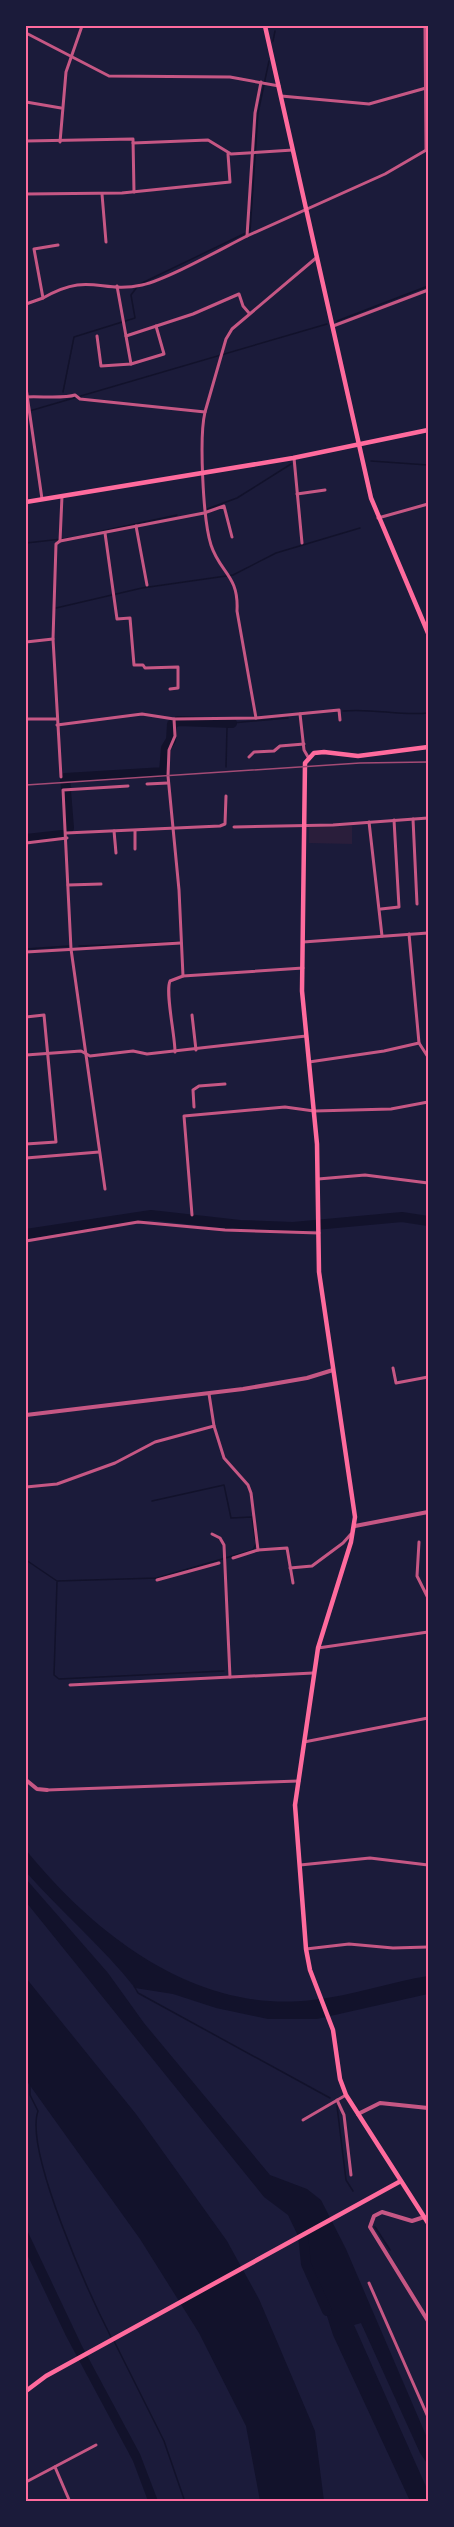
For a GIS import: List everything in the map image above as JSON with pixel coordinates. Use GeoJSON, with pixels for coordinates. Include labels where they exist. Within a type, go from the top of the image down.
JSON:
{"type":"FeatureCollection","features":[{"type":"Feature","properties":{"kind":"main road"},"geometry":{"type":"LineString","coordinates":[[265,26],[377,518],[429,633]]}},
{"type":"Feature","properties":{"kind":"main road"},"geometry":{"type":"LineString","coordinates":[[26,502],[294,458],[429,430]]}},
{"type":"Feature","properties":{"kind":"main road"},"geometry":{"type":"LineString","coordinates":[[429,747],[358,756],[324,752],[308,757],[304,776],[303,968],[306,1036],[318,1179],[320,1291],[334,1370],[354,1526],[318,1648],[296,1805],[306,1949],[333,2029],[340,2079],[346,2095],[399,2182],[429,2223]]}},
{"type":"Feature","properties":{"kind":"main road"},"geometry":{"type":"LineString","coordinates":[[26,2391],[71,2362],[399,2182]]}},
{"type":"Feature","properties":{"kind":"street"},"geometry":{"type":"LineString","coordinates":[[60,142],[61,108],[71,56],[82,26]]}},
{"type":"Feature","properties":{"kind":"street"},"geometry":{"type":"LineString","coordinates":[[26,304],[75,284],[138,286],[247,234],[385,174],[427,150],[423,53],[425,26]]}},
{"type":"Feature","properties":{"kind":"street"},"geometry":{"type":"LineString","coordinates":[[26,33],[109,76],[230,77],[279,86]]}},
{"type":"Feature","properties":{"kind":"street"},"geometry":{"type":"LineString","coordinates":[[247,234],[261,82]]}},
{"type":"Feature","properties":{"kind":"street"},"geometry":{"type":"LineString","coordinates":[[281,96],[369,104],[426,88]]}},
{"type":"Feature","properties":{"kind":"street"},"geometry":{"type":"LineString","coordinates":[[26,102],[61,108]]}},
{"type":"Feature","properties":{"kind":"street"},"geometry":{"type":"LineString","coordinates":[[26,141],[133,139],[134,192]]}},
{"type":"Feature","properties":{"kind":"street"},"geometry":{"type":"LineString","coordinates":[[133,143],[208,140],[228,154],[293,150]]}},
{"type":"Feature","properties":{"kind":"street"},"geometry":{"type":"LineString","coordinates":[[26,194],[102,194],[230,182],[228,154]]}},
{"type":"Feature","properties":{"kind":"street"},"geometry":{"type":"LineString","coordinates":[[102,194],[106,242]]}},
{"type":"Feature","properties":{"kind":"street"},"geometry":{"type":"LineString","coordinates":[[43,298],[34,249],[58,245]]}},
{"type":"Feature","properties":{"kind":"street"},"geometry":{"type":"LineString","coordinates":[[256,718],[237,611],[238,596],[230,576],[211,546],[204,513],[205,412],[232,329],[317,257]]}},
{"type":"Feature","properties":{"kind":"street"},"geometry":{"type":"LineString","coordinates":[[117,285],[131,364]]}},
{"type":"Feature","properties":{"kind":"street"},"geometry":{"type":"LineString","coordinates":[[333,326],[429,290]]}},
{"type":"Feature","properties":{"kind":"street"},"geometry":{"type":"LineString","coordinates":[[126,336],[193,314],[239,294],[243,306],[249,313]]}},
{"type":"Feature","properties":{"kind":"street"},"geometry":{"type":"LineString","coordinates":[[97,336],[101,366],[131,364],[164,354],[156,327]]}},
{"type":"Feature","properties":{"kind":"street"},"geometry":{"type":"LineString","coordinates":[[26,388],[42,499]]}},
{"type":"Feature","properties":{"kind":"street"},"geometry":{"type":"LineString","coordinates":[[26,397],[55,395],[66,398],[75,395],[79,399],[205,412]]}},
{"type":"Feature","properties":{"kind":"street"},"geometry":{"type":"LineString","coordinates":[[294,458],[302,543]]}},
{"type":"Feature","properties":{"kind":"street"},"geometry":{"type":"LineString","coordinates":[[297,494],[326,490]]}},
{"type":"Feature","properties":{"kind":"street"},"geometry":{"type":"LineString","coordinates":[[62,496],[60,540],[54,547],[56,591],[53,639],[62,777]]}},
{"type":"Feature","properties":{"kind":"street"},"geometry":{"type":"LineString","coordinates":[[377,518],[429,504]]}},
{"type":"Feature","properties":{"kind":"street"},"geometry":{"type":"LineString","coordinates":[[60,540],[204,513],[224,506],[232,537]]}},
{"type":"Feature","properties":{"kind":"street"},"geometry":{"type":"LineString","coordinates":[[136,526],[147,585]]}},
{"type":"Feature","properties":{"kind":"street"},"geometry":{"type":"LineString","coordinates":[[105,533],[117,619],[130,618],[134,665],[143,665],[145,669],[178,667],[178,688],[170,689]]}},
{"type":"Feature","properties":{"kind":"street"},"geometry":{"type":"LineString","coordinates":[[26,642],[53,639]]}},
{"type":"Feature","properties":{"kind":"street"},"geometry":{"type":"LineString","coordinates":[[57,725],[142,714],[175,722],[339,712],[340,720]]}},
{"type":"Feature","properties":{"kind":"street"},"geometry":{"type":"LineString","coordinates":[[300,714],[308,757]]}},
{"type":"Feature","properties":{"kind":"street"},"geometry":{"type":"LineString","coordinates":[[26,719],[57,719]]}},
{"type":"Feature","properties":{"kind":"street"},"geometry":{"type":"LineString","coordinates":[[175,722],[168,757],[168,783],[183,976]]}},
{"type":"Feature","properties":{"kind":"street"},"geometry":{"type":"LineString","coordinates":[[249,757],[254,752],[274,751],[280,746],[304,744]]}},
{"type":"Feature","properties":{"kind":"street"},"geometry":{"type":"LineString","coordinates":[[147,784],[168,783]]}},
{"type":"Feature","properties":{"kind":"street"},"geometry":{"type":"LineString","coordinates":[[105,1189],[71,949],[66,833],[67,790],[128,786]]}},
{"type":"Feature","properties":{"kind":"street"},"geometry":{"type":"LineString","coordinates":[[66,833],[173,830],[220,826],[225,824],[225,796]]}},
{"type":"Feature","properties":{"kind":"street"},"geometry":{"type":"LineString","coordinates":[[234,826],[429,818]]}},
{"type":"Feature","properties":{"kind":"street"},"geometry":{"type":"LineString","coordinates":[[413,819],[417,904]]}},
{"type":"Feature","properties":{"kind":"street"},"geometry":{"type":"LineString","coordinates":[[381,909],[399,907],[394,820]]}},
{"type":"Feature","properties":{"kind":"street"},"geometry":{"type":"LineString","coordinates":[[369,822],[381,909],[382,936]]}},
{"type":"Feature","properties":{"kind":"street"},"geometry":{"type":"LineString","coordinates":[[114,831],[116,854]]}},
{"type":"Feature","properties":{"kind":"street"},"geometry":{"type":"LineString","coordinates":[[135,831],[135,849]]}},
{"type":"Feature","properties":{"kind":"street"},"geometry":{"type":"LineString","coordinates":[[26,843],[67,838]]}},
{"type":"Feature","properties":{"kind":"street"},"geometry":{"type":"LineString","coordinates":[[68,885],[101,884]]}},
{"type":"Feature","properties":{"kind":"street"},"geometry":{"type":"LineString","coordinates":[[303,942],[429,933]]}},
{"type":"Feature","properties":{"kind":"street"},"geometry":{"type":"LineString","coordinates":[[409,934],[419,1043],[429,1057]]}},
{"type":"Feature","properties":{"kind":"street"},"geometry":{"type":"LineString","coordinates":[[26,952],[182,943]]}},
{"type":"Feature","properties":{"kind":"street"},"geometry":{"type":"LineString","coordinates":[[175,1052],[173,1020],[167,987],[170,981],[183,976],[303,968]]}},
{"type":"Feature","properties":{"kind":"street"},"geometry":{"type":"LineString","coordinates":[[26,1017],[44,1015],[56,1142],[26,1144]]}},
{"type":"Feature","properties":{"kind":"street"},"geometry":{"type":"LineString","coordinates":[[192,1015],[196,1050]]}},
{"type":"Feature","properties":{"kind":"street"},"geometry":{"type":"LineString","coordinates":[[26,1055],[81,1051],[90,1056],[133,1051],[147,1054],[306,1036]]}},
{"type":"Feature","properties":{"kind":"street"},"geometry":{"type":"LineString","coordinates":[[309,1062],[384,1051],[419,1043]]}},
{"type":"Feature","properties":{"kind":"street"},"geometry":{"type":"LineString","coordinates":[[194,1107],[193,1090],[199,1086],[225,1084]]}},
{"type":"Feature","properties":{"kind":"street"},"geometry":{"type":"LineString","coordinates":[[192,1215],[184,1116],[285,1107],[314,1111],[391,1109],[429,1102]]}},
{"type":"Feature","properties":{"kind":"street"},"geometry":{"type":"LineString","coordinates":[[26,1158],[99,1152]]}},
{"type":"Feature","properties":{"kind":"street"},"geometry":{"type":"LineString","coordinates":[[318,1179],[365,1175],[429,1183]]}},
{"type":"Feature","properties":{"kind":"street"},"geometry":{"type":"LineString","coordinates":[[26,1240],[138,1222],[225,1230],[319,1231]]}},
{"type":"Feature","properties":{"kind":"street"},"geometry":{"type":"LineString","coordinates":[[393,1368],[396,1383],[429,1377]]}},
{"type":"Feature","properties":{"kind":"street"},"geometry":{"type":"LineString","coordinates":[[26,1415],[272,1385],[334,1370]]}},
{"type":"Feature","properties":{"kind":"street"},"geometry":{"type":"LineString","coordinates":[[209,1394],[214,1426],[224,1458],[248,1485],[251,1493],[258,1550]]}},
{"type":"Feature","properties":{"kind":"street"},"geometry":{"type":"LineString","coordinates":[[26,1487],[57,1484],[115,1462],[155,1442],[214,1426]]}},
{"type":"Feature","properties":{"kind":"street"},"geometry":{"type":"LineString","coordinates":[[290,1569],[312,1566],[344,1543],[354,1526],[429,1512]]}},
{"type":"Feature","properties":{"kind":"street"},"geometry":{"type":"LineString","coordinates":[[212,1534],[220,1538],[224,1545],[230,1677]]}},
{"type":"Feature","properties":{"kind":"street"},"geometry":{"type":"LineString","coordinates":[[419,1542],[417,1576],[429,1598]]}},
{"type":"Feature","properties":{"kind":"street"},"geometry":{"type":"LineString","coordinates":[[233,1558],[258,1550],[288,1548],[293,1583]]}},
{"type":"Feature","properties":{"kind":"street"},"geometry":{"type":"LineString","coordinates":[[157,1580],[219,1563]]}},
{"type":"Feature","properties":{"kind":"street"},"geometry":{"type":"LineString","coordinates":[[318,1648],[429,1632]]}},
{"type":"Feature","properties":{"kind":"street"},"geometry":{"type":"LineString","coordinates":[[70,1685],[313,1673]]}},
{"type":"Feature","properties":{"kind":"street"},"geometry":{"type":"LineString","coordinates":[[304,1742],[429,1718]]}},
{"type":"Feature","properties":{"kind":"street"},"geometry":{"type":"LineString","coordinates":[[26,1780],[37,1789],[47,1790],[299,1780]]}},
{"type":"Feature","properties":{"kind":"street"},"geometry":{"type":"LineString","coordinates":[[300,1865],[370,1858],[428,1865],[429,1871]]}},
{"type":"Feature","properties":{"kind":"street"},"geometry":{"type":"LineString","coordinates":[[306,1949],[349,1944],[393,1948],[429,1947]]}},
{"type":"Feature","properties":{"kind":"street"},"geometry":{"type":"LineString","coordinates":[[303,2120],[346,2095]]}},
{"type":"Feature","properties":{"kind":"street"},"geometry":{"type":"LineString","coordinates":[[337,2100],[344,2115],[351,2175]]}},
{"type":"Feature","properties":{"kind":"street"},"geometry":{"type":"LineString","coordinates":[[357,2114],[380,2103],[429,2108]]}},
{"type":"Feature","properties":{"kind":"street"},"geometry":{"type":"LineString","coordinates":[[424,2217],[412,2221],[382,2212],[374,2216],[370,2227],[429,2321]]}},
{"type":"Feature","properties":{"kind":"street"},"geometry":{"type":"LineString","coordinates":[[369,2283],[429,2417]]}},
{"type":"Feature","properties":{"kind":"street"},"geometry":{"type":"LineString","coordinates":[[26,2482],[96,2445]]}},
{"type":"Feature","properties":{"kind":"street"},"geometry":{"type":"LineString","coordinates":[[55,2467],[70,2502]]}},
{"type":"Feature","properties":{"kind":"shaded area"},"geometry":{"type":"Polygon","coordinates":[[[352,826],[352,844],[309,843],[309,827],[352,826]]]}},
{"type":"Feature","properties":{"kind":"shaded area"},"geometry":{"type":"Polygon","coordinates":[[[26,1850],[83,1911],[116,1939],[151,1962],[189,1981],[228,1994],[269,2001],[327,1998],[428,1976],[428,1994],[317,2019],[268,2019],[216,2008],[173,1994],[135,1988],[26,1872],[26,1850]]]}},
{"type":"Feature","properties":{"kind":"shaded area"},"geometry":{"type":"Polygon","coordinates":[[[26,1879],[108,1973],[144,2023],[270,2175],[307,2189],[321,2200],[346,2249],[428,2440],[428,2465],[420,2453],[361,2323],[354,2325],[428,2491],[428,2501],[410,2501],[333,2335],[309,2259],[288,2215],[264,2197],[26,1902],[26,1879]]]}},
{"type":"Feature","properties":{"kind":"shaded area"},"geometry":{"type":"Polygon","coordinates":[[[26,1978],[136,2114],[227,2241],[259,2299],[315,2431],[324,2501],[260,2501],[246,2426],[199,2333],[140,2239],[26,2080],[26,1978]]]}},
{"type":"Feature","properties":{"kind":"shaded area"},"geometry":{"type":"Polygon","coordinates":[[[26,2228],[82,2346],[140,2454],[158,2501],[148,2501],[133,2461],[66,2336],[26,2252],[26,2228]]]}},
{"type":"Feature","properties":{"kind":"waterway"},"geometry":{"type":"LineString","coordinates":[[273,41],[275,31]]}},
{"type":"Feature","properties":{"kind":"waterway"},"geometry":{"type":"LineString","coordinates":[[140,284],[250,231],[258,113],[269,61]]}},
{"type":"Feature","properties":{"kind":"waterway"},"geometry":{"type":"LineString","coordinates":[[337,321],[428,286]]}},
{"type":"Feature","properties":{"kind":"waterway"},"geometry":{"type":"LineString","coordinates":[[63,392],[74,337],[135,318],[131,295],[137,287]]}},
{"type":"Feature","properties":{"kind":"waterway"},"geometry":{"type":"LineString","coordinates":[[26,412],[327,324]]}},
{"type":"Feature","properties":{"kind":"waterway"},"geometry":{"type":"LineString","coordinates":[[371,461],[428,465]]}},
{"type":"Feature","properties":{"kind":"waterway"},"geometry":{"type":"LineString","coordinates":[[207,509],[237,498],[291,464]]}},
{"type":"Feature","properties":{"kind":"waterway"},"geometry":{"type":"LineString","coordinates":[[93,533],[177,515]]}},
{"type":"Feature","properties":{"kind":"waterway"},"geometry":{"type":"LineString","coordinates":[[56,608],[142,588],[233,575],[276,553],[360,528]]}},
{"type":"Feature","properties":{"kind":"waterway"},"geometry":{"type":"LineString","coordinates":[[26,543],[71,538]]}},
{"type":"Feature","properties":{"kind":"waterway"},"geometry":{"type":"LineString","coordinates":[[343,711],[428,713]]}},
{"type":"Feature","properties":{"kind":"waterway"},"geometry":{"type":"LineString","coordinates":[[226,767],[227,728],[232,723],[288,718]]}},
{"type":"Feature","properties":{"kind":"waterway"},"geometry":{"type":"LineString","coordinates":[[69,828],[65,778],[164,772],[166,748],[171,740],[172,724],[178,721],[232,723]]}},
{"type":"Feature","properties":{"kind":"waterway"},"geometry":{"type":"LineString","coordinates":[[26,839],[62,835]]}},
{"type":"Feature","properties":{"kind":"waterway"},"geometry":{"type":"LineString","coordinates":[[79,946],[176,942]]}},
{"type":"Feature","properties":{"kind":"waterway"},"geometry":{"type":"LineString","coordinates":[[26,949],[69,946]]}},
{"type":"Feature","properties":{"kind":"waterway"},"geometry":{"type":"LineString","coordinates":[[26,1234],[151,1215],[240,1225],[293,1227],[402,1217],[428,1221]]}},
{"type":"Feature","properties":{"kind":"waterway"},"geometry":{"type":"LineString","coordinates":[[152,1501],[224,1485],[231,1518],[252,1517],[255,1539]]}},
{"type":"Feature","properties":{"kind":"waterway"},"geometry":{"type":"LineString","coordinates":[[26,1560],[57,1581],[157,1578],[253,1550],[256,1544]]}},
{"type":"Feature","properties":{"kind":"waterway"},"geometry":{"type":"LineString","coordinates":[[57,1582],[54,1675],[59,1679],[224,1671]]}},
{"type":"Feature","properties":{"kind":"waterway"},"geometry":{"type":"LineString","coordinates":[[134,1986],[138,1993],[330,2098]]}},
{"type":"Feature","properties":{"kind":"waterway"},"geometry":{"type":"LineString","coordinates":[[30,2085],[30,2095],[38,2111],[36,2131],[49,2189],[75,2258],[111,2337]]}},
{"type":"Feature","properties":{"kind":"waterway"},"geometry":{"type":"LineString","coordinates":[[337,2106],[346,2180],[353,2191]]}},
{"type":"Feature","properties":{"kind":"waterway"},"geometry":{"type":"LineString","coordinates":[[375,2227],[390,2250]]}},
{"type":"Feature","properties":{"kind":"waterway"},"geometry":{"type":"LineString","coordinates":[[303,2235],[306,2264],[327,2311]]}},
{"type":"Feature","properties":{"kind":"waterway"},"geometry":{"type":"LineString","coordinates":[[114,2341],[164,2441],[185,2502]]}},
{"type":"Feature","properties":{"kind":"railway"},"geometry":{"type":"LineString","coordinates":[[26,785],[360,763],[428,762]]}}]}
